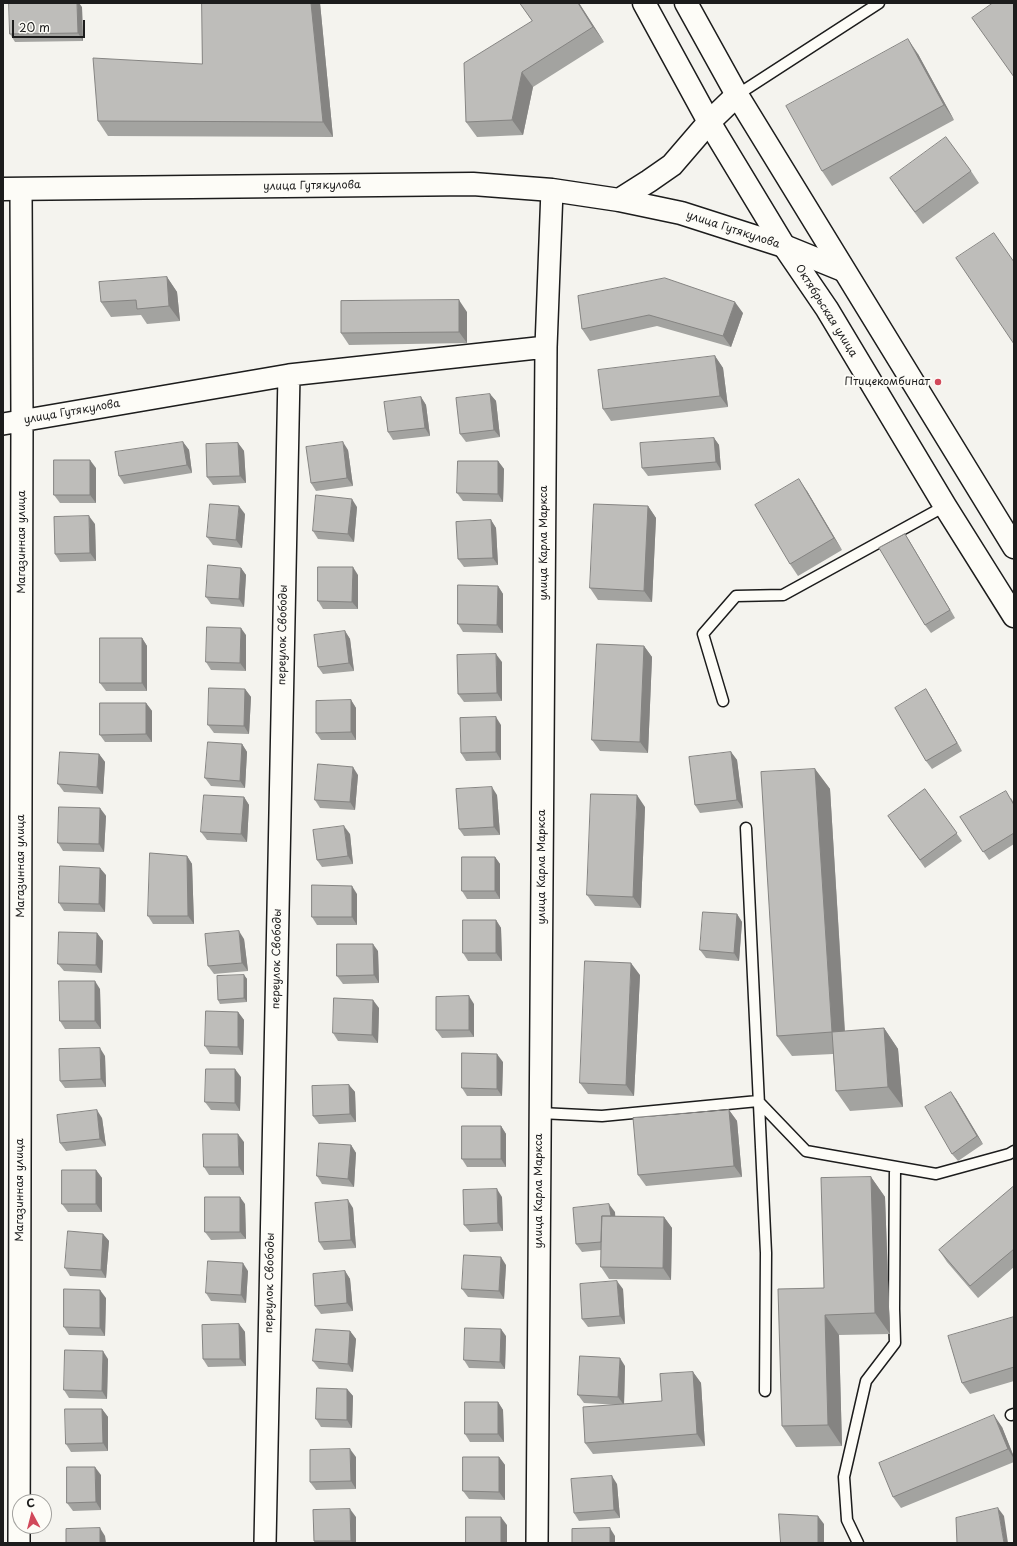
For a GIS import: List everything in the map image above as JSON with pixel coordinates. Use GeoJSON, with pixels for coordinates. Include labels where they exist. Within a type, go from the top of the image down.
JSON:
{"type":"FeatureCollection","features":[{"type":"Feature","properties":{"kind":"main road","name":"Октябрьская улица"},"geometry":{"type":"LineString","coordinates":[[644,3],[709,122],[784,246],[827,309],[945,506],[1014,616]]}},
{"type":"Feature","properties":{"kind":"main road"},"geometry":{"type":"LineString","coordinates":[[686,3],[737,96],[1014,547]]}},
{"type":"Feature","properties":{"kind":"main road"},"geometry":{"type":"LineString","coordinates":[[620,200],[649,182],[672,165],[709,122],[737,96]]}},
{"type":"Feature","properties":{"kind":"main road","name":"улица Гутякулова"},"geometry":{"type":"LineString","coordinates":[[12,189],[473,184],[552,190],[620,200],[681,213],[784,246],[843,270]]}},
{"type":"Feature","properties":{"kind":"street","name":"Магазинная улица"},"geometry":{"type":"LineString","coordinates":[[12,189],[19,1543]]}},
{"type":"Feature","properties":{"kind":"street","name":"улица Карла Маркса"},"geometry":{"type":"LineString","coordinates":[[537,1543],[546,347],[552,190]]}},
{"type":"Feature","properties":{"kind":"street","name":"улица Гутякулова"},"geometry":{"type":"LineString","coordinates":[[13,422],[289,375],[546,347]]}},
{"type":"Feature","properties":{"kind":"street","name":"переулок Свободы"},"geometry":{"type":"LineString","coordinates":[[265,1543],[289,375]]}},
{"type":"Feature","properties":{"kind":"lane"},"geometry":{"type":"LineString","coordinates":[[737,96],[879,3]]}},
{"type":"Feature","properties":{"kind":"lane"},"geometry":{"type":"LineString","coordinates":[[723,701],[703,634],[736,596],[783,595],[945,506]]}},
{"type":"Feature","properties":{"kind":"lane"},"geometry":{"type":"LineString","coordinates":[[746,828],[766,1253],[765,1391]]}},
{"type":"Feature","properties":{"kind":"lane"},"geometry":{"type":"LineString","coordinates":[[540,1113],[602,1116],[758,1101]]}},
{"type":"Feature","properties":{"kind":"lane"},"geometry":{"type":"LineString","coordinates":[[758,1101],[806,1151],[936,1174],[1009,1154],[1014,1151]]}},
{"type":"Feature","properties":{"kind":"lane"},"geometry":{"type":"LineString","coordinates":[[858,1543],[847,1520],[844,1477],[866,1381],[895,1342],[895,1167]]}},
{"type":"Feature","properties":{"kind":"building"},"geometry":{"type":"Polygon","coordinates":[[[9,3],[77,3],[78,33],[10,34],[9,3]]]}},
{"type":"Feature","properties":{"kind":"building"},"geometry":{"type":"Polygon","coordinates":[[[202,3],[311,3],[323,122],[98,121],[93,58],[202,64],[202,3]]]}},
{"type":"Feature","properties":{"kind":"building"},"geometry":{"type":"Polygon","coordinates":[[[520,3],[578,3],[593,27],[522,72],[512,120],[466,122],[464,63],[532,21],[520,3]]]}},
{"type":"Feature","properties":{"kind":"building"},"geometry":{"type":"Polygon","coordinates":[[[993,3],[1014,3],[1014,77],[972,18],[993,3]]]}},
{"type":"Feature","properties":{"kind":"building"},"geometry":{"type":"Polygon","coordinates":[[[908,39],[944,105],[822,171],[786,106],[908,39]]]}},
{"type":"Feature","properties":{"kind":"building"},"geometry":{"type":"Polygon","coordinates":[[[946,137],[971,171],[915,212],[890,178],[946,137]]]}},
{"type":"Feature","properties":{"kind":"building"},"geometry":{"type":"Polygon","coordinates":[[[994,233],[1014,262],[1014,344],[956,258],[994,233]]]}},
{"type":"Feature","properties":{"kind":"building"},"geometry":{"type":"Polygon","coordinates":[[[167,277],[169,306],[137,309],[136,300],[101,302],[99,282],[167,277]]]}},
{"type":"Feature","properties":{"kind":"building"},"geometry":{"type":"Polygon","coordinates":[[[665,278],[735,302],[723,336],[649,315],[582,329],[578,296],[665,278]]]}},
{"type":"Feature","properties":{"kind":"building"},"geometry":{"type":"Polygon","coordinates":[[[459,300],[459,332],[341,333],[341,301],[459,300]]]}},
{"type":"Feature","properties":{"kind":"building"},"geometry":{"type":"Polygon","coordinates":[[[715,356],[720,396],[603,409],[598,370],[715,356]]]}},
{"type":"Feature","properties":{"kind":"building"},"geometry":{"type":"Polygon","coordinates":[[[490,394],[494,430],[460,434],[456,398],[490,394]]]}},
{"type":"Feature","properties":{"kind":"building"},"geometry":{"type":"Polygon","coordinates":[[[421,397],[425,428],[388,432],[384,402],[421,397]]]}},
{"type":"Feature","properties":{"kind":"building"},"geometry":{"type":"Polygon","coordinates":[[[714,438],[716,462],[642,468],[640,443],[714,438]]]}},
{"type":"Feature","properties":{"kind":"building"},"geometry":{"type":"Polygon","coordinates":[[[183,442],[187,465],[119,476],[115,452],[183,442]]]}},
{"type":"Feature","properties":{"kind":"building"},"geometry":{"type":"Polygon","coordinates":[[[343,442],[347,478],[311,483],[306,447],[343,442]]]}},
{"type":"Feature","properties":{"kind":"building"},"geometry":{"type":"Polygon","coordinates":[[[238,443],[240,476],[207,477],[206,444],[238,443]]]}},
{"type":"Feature","properties":{"kind":"building"},"geometry":{"type":"Polygon","coordinates":[[[54,460],[90,460],[90,495],[54,495],[54,460]]]}},
{"type":"Feature","properties":{"kind":"building"},"geometry":{"type":"Polygon","coordinates":[[[458,461],[498,461],[498,494],[457,493],[458,461]]]}},
{"type":"Feature","properties":{"kind":"building"},"geometry":{"type":"Polygon","coordinates":[[[799,479],[834,538],[790,564],[755,505],[799,479]]]}},
{"type":"Feature","properties":{"kind":"building"},"geometry":{"type":"Polygon","coordinates":[[[316,495],[352,499],[348,534],[313,531],[316,495]]]}},
{"type":"Feature","properties":{"kind":"building"},"geometry":{"type":"Polygon","coordinates":[[[210,504],[239,506],[236,540],[207,537],[210,504]]]}},
{"type":"Feature","properties":{"kind":"building"},"geometry":{"type":"Polygon","coordinates":[[[594,504],[648,506],[644,591],[590,588],[594,504]]]}},
{"type":"Feature","properties":{"kind":"building"},"geometry":{"type":"Polygon","coordinates":[[[89,516],[90,553],[55,554],[54,517],[89,516]]]}},
{"type":"Feature","properties":{"kind":"building"},"geometry":{"type":"Polygon","coordinates":[[[491,520],[493,558],[458,559],[456,522],[491,520]]]}},
{"type":"Feature","properties":{"kind":"building"},"geometry":{"type":"Polygon","coordinates":[[[905,534],[950,610],[925,625],[879,548],[905,534]]]}},
{"type":"Feature","properties":{"kind":"building"},"geometry":{"type":"Polygon","coordinates":[[[208,565],[241,568],[239,599],[206,597],[208,565]]]}},
{"type":"Feature","properties":{"kind":"building"},"geometry":{"type":"Polygon","coordinates":[[[318,567],[353,567],[352,602],[318,601],[318,567]]]}},
{"type":"Feature","properties":{"kind":"building"},"geometry":{"type":"Polygon","coordinates":[[[458,585],[498,586],[497,625],[458,624],[458,585]]]}},
{"type":"Feature","properties":{"kind":"building"},"geometry":{"type":"Polygon","coordinates":[[[207,627],[241,628],[240,663],[206,662],[207,627]]]}},
{"type":"Feature","properties":{"kind":"building"},"geometry":{"type":"Polygon","coordinates":[[[345,631],[349,663],[318,667],[314,635],[345,631]]]}},
{"type":"Feature","properties":{"kind":"building"},"geometry":{"type":"Polygon","coordinates":[[[100,638],[142,638],[142,683],[100,683],[100,638]]]}},
{"type":"Feature","properties":{"kind":"building"},"geometry":{"type":"Polygon","coordinates":[[[597,644],[644,646],[640,742],[592,740],[597,644]]]}},
{"type":"Feature","properties":{"kind":"building"},"geometry":{"type":"Polygon","coordinates":[[[496,654],[497,693],[458,694],[457,655],[496,654]]]}},
{"type":"Feature","properties":{"kind":"building"},"geometry":{"type":"Polygon","coordinates":[[[209,688],[245,689],[244,726],[208,725],[209,688]]]}},
{"type":"Feature","properties":{"kind":"building"},"geometry":{"type":"Polygon","coordinates":[[[926,689],[957,743],[926,761],[895,708],[926,689]]]}},
{"type":"Feature","properties":{"kind":"building"},"geometry":{"type":"Polygon","coordinates":[[[351,700],[351,732],[316,733],[316,701],[351,700]]]}},
{"type":"Feature","properties":{"kind":"building"},"geometry":{"type":"Polygon","coordinates":[[[100,703],[146,703],[146,734],[100,735],[100,703]]]}},
{"type":"Feature","properties":{"kind":"building"},"geometry":{"type":"Polygon","coordinates":[[[496,717],[496,752],[461,753],[460,718],[496,717]]]}},
{"type":"Feature","properties":{"kind":"building"},"geometry":{"type":"Polygon","coordinates":[[[208,742],[242,744],[240,781],[205,778],[208,742]]]}},
{"type":"Feature","properties":{"kind":"building"},"geometry":{"type":"Polygon","coordinates":[[[60,752],[99,754],[97,787],[58,784],[60,752]]]}},
{"type":"Feature","properties":{"kind":"building"},"geometry":{"type":"Polygon","coordinates":[[[731,752],[737,800],[695,805],[689,757],[731,752]]]}},
{"type":"Feature","properties":{"kind":"building"},"geometry":{"type":"Polygon","coordinates":[[[318,764],[353,767],[350,802],[315,800],[318,764]]]}},
{"type":"Feature","properties":{"kind":"building"},"geometry":{"type":"Polygon","coordinates":[[[815,769],[832,1032],[777,1036],[761,772],[815,769]]]}},
{"type":"Feature","properties":{"kind":"building"},"geometry":{"type":"Polygon","coordinates":[[[492,787],[494,827],[459,829],[456,789],[492,787]]]}},
{"type":"Feature","properties":{"kind":"building"},"geometry":{"type":"Polygon","coordinates":[[[925,789],[957,833],[920,860],[888,816],[925,789]]]}},
{"type":"Feature","properties":{"kind":"building"},"geometry":{"type":"Polygon","coordinates":[[[1006,791],[1014,805],[1014,833],[983,852],[960,817],[1006,791]]]}},
{"type":"Feature","properties":{"kind":"building"},"geometry":{"type":"Polygon","coordinates":[[[591,794],[637,795],[633,897],[587,895],[591,794]]]}},
{"type":"Feature","properties":{"kind":"building"},"geometry":{"type":"Polygon","coordinates":[[[204,795],[244,797],[241,834],[201,832],[204,795]]]}},
{"type":"Feature","properties":{"kind":"building"},"geometry":{"type":"Polygon","coordinates":[[[59,807],[100,808],[99,844],[58,843],[59,807]]]}},
{"type":"Feature","properties":{"kind":"building"},"geometry":{"type":"Polygon","coordinates":[[[344,826],[348,856],[317,860],[313,830],[344,826]]]}},
{"type":"Feature","properties":{"kind":"building"},"geometry":{"type":"Polygon","coordinates":[[[150,853],[187,856],[188,916],[148,916],[150,853]]]}},
{"type":"Feature","properties":{"kind":"building"},"geometry":{"type":"Polygon","coordinates":[[[462,857],[495,857],[495,891],[462,891],[462,857]]]}},
{"type":"Feature","properties":{"kind":"building"},"geometry":{"type":"Polygon","coordinates":[[[60,866],[100,868],[99,904],[59,903],[60,866]]]}},
{"type":"Feature","properties":{"kind":"building"},"geometry":{"type":"Polygon","coordinates":[[[312,885],[352,886],[352,917],[312,917],[312,885]]]}},
{"type":"Feature","properties":{"kind":"building"},"geometry":{"type":"Polygon","coordinates":[[[703,912],[737,914],[734,953],[700,950],[703,912]]]}},
{"type":"Feature","properties":{"kind":"building"},"geometry":{"type":"Polygon","coordinates":[[[463,920],[496,920],[496,953],[463,953],[463,920]]]}},
{"type":"Feature","properties":{"kind":"building"},"geometry":{"type":"Polygon","coordinates":[[[239,931],[242,963],[208,966],[205,934],[239,931]]]}},
{"type":"Feature","properties":{"kind":"building"},"geometry":{"type":"Polygon","coordinates":[[[59,932],[97,933],[96,965],[58,964],[59,932]]]}},
{"type":"Feature","properties":{"kind":"building"},"geometry":{"type":"Polygon","coordinates":[[[337,944],[373,944],[374,975],[337,976],[337,944]]]}},
{"type":"Feature","properties":{"kind":"building"},"geometry":{"type":"Polygon","coordinates":[[[585,961],[631,963],[626,1085],[580,1083],[585,961]]]}},
{"type":"Feature","properties":{"kind":"building"},"geometry":{"type":"Polygon","coordinates":[[[244,975],[244,998],[218,1000],[217,976],[244,975]]]}},
{"type":"Feature","properties":{"kind":"building"},"geometry":{"type":"Polygon","coordinates":[[[59,981],[95,981],[95,1021],[60,1021],[59,981]]]}},
{"type":"Feature","properties":{"kind":"building"},"geometry":{"type":"Polygon","coordinates":[[[469,996],[469,1030],[436,1030],[436,997],[469,996]]]}},
{"type":"Feature","properties":{"kind":"building"},"geometry":{"type":"Polygon","coordinates":[[[334,998],[373,1000],[372,1035],[333,1033],[334,998]]]}},
{"type":"Feature","properties":{"kind":"building"},"geometry":{"type":"Polygon","coordinates":[[[206,1011],[238,1012],[238,1047],[205,1046],[206,1011]]]}},
{"type":"Feature","properties":{"kind":"building"},"geometry":{"type":"Polygon","coordinates":[[[884,1028],[888,1087],[836,1091],[832,1032],[884,1028]]]}},
{"type":"Feature","properties":{"kind":"building"},"geometry":{"type":"Polygon","coordinates":[[[100,1048],[101,1079],[60,1081],[59,1049],[100,1048]]]}},
{"type":"Feature","properties":{"kind":"building"},"geometry":{"type":"Polygon","coordinates":[[[462,1053],[497,1054],[497,1089],[462,1088],[462,1053]]]}},
{"type":"Feature","properties":{"kind":"building"},"geometry":{"type":"Polygon","coordinates":[[[206,1069],[235,1069],[235,1103],[205,1102],[206,1069]]]}},
{"type":"Feature","properties":{"kind":"building"},"geometry":{"type":"Polygon","coordinates":[[[349,1085],[350,1114],[313,1116],[312,1086],[349,1085]]]}},
{"type":"Feature","properties":{"kind":"building"},"geometry":{"type":"Polygon","coordinates":[[[951,1092],[977,1136],[952,1154],[925,1107],[951,1092]]]}},
{"type":"Feature","properties":{"kind":"building"},"geometry":{"type":"Polygon","coordinates":[[[97,1110],[100,1139],[60,1143],[57,1115],[97,1110]]]}},
{"type":"Feature","properties":{"kind":"building"},"geometry":{"type":"Polygon","coordinates":[[[729,1110],[734,1166],[638,1175],[633,1118],[729,1110]]]}},
{"type":"Feature","properties":{"kind":"building"},"geometry":{"type":"Polygon","coordinates":[[[462,1126],[501,1126],[501,1159],[462,1159],[462,1126]]]}},
{"type":"Feature","properties":{"kind":"building"},"geometry":{"type":"Polygon","coordinates":[[[203,1134],[238,1134],[239,1167],[204,1167],[203,1134]]]}},
{"type":"Feature","properties":{"kind":"building"},"geometry":{"type":"Polygon","coordinates":[[[319,1143],[351,1145],[348,1179],[317,1176],[319,1143]]]}},
{"type":"Feature","properties":{"kind":"building"},"geometry":{"type":"Polygon","coordinates":[[[62,1170],[96,1170],[96,1204],[62,1204],[62,1170]]]}},
{"type":"Feature","properties":{"kind":"building"},"geometry":{"type":"Polygon","coordinates":[[[871,1177],[875,1313],[825,1315],[828,1425],[782,1426],[778,1289],[824,1288],[821,1178],[871,1177]]]}},
{"type":"Feature","properties":{"kind":"building"},"geometry":{"type":"Polygon","coordinates":[[[1014,1186],[1014,1249],[970,1286],[939,1250],[1014,1186]]]}},
{"type":"Feature","properties":{"kind":"building"},"geometry":{"type":"Polygon","coordinates":[[[497,1189],[498,1223],[464,1225],[463,1190],[497,1189]]]}},
{"type":"Feature","properties":{"kind":"building"},"geometry":{"type":"Polygon","coordinates":[[[205,1197],[240,1197],[240,1232],[205,1232],[205,1197]]]}},
{"type":"Feature","properties":{"kind":"building"},"geometry":{"type":"Polygon","coordinates":[[[348,1200],[351,1240],[319,1242],[315,1203],[348,1200]]]}},
{"type":"Feature","properties":{"kind":"building"},"geometry":{"type":"Polygon","coordinates":[[[609,1204],[611,1216],[602,1216],[601,1242],[576,1244],[573,1208],[609,1204]]]}},
{"type":"Feature","properties":{"kind":"building"},"geometry":{"type":"Polygon","coordinates":[[[602,1216],[664,1217],[663,1268],[601,1267],[602,1216]]]}},
{"type":"Feature","properties":{"kind":"building"},"geometry":{"type":"Polygon","coordinates":[[[68,1231],[103,1234],[101,1270],[65,1268],[68,1231]]]}},
{"type":"Feature","properties":{"kind":"building"},"geometry":{"type":"Polygon","coordinates":[[[464,1255],[501,1257],[499,1291],[462,1289],[464,1255]]]}},
{"type":"Feature","properties":{"kind":"building"},"geometry":{"type":"Polygon","coordinates":[[[208,1261],[243,1263],[241,1295],[206,1293],[208,1261]]]}},
{"type":"Feature","properties":{"kind":"building"},"geometry":{"type":"Polygon","coordinates":[[[345,1271],[347,1303],[315,1306],[313,1274],[345,1271]]]}},
{"type":"Feature","properties":{"kind":"building"},"geometry":{"type":"Polygon","coordinates":[[[617,1281],[620,1316],[582,1319],[580,1284],[617,1281]]]}},
{"type":"Feature","properties":{"kind":"building"},"geometry":{"type":"Polygon","coordinates":[[[64,1289],[100,1290],[100,1328],[64,1327],[64,1289]]]}},
{"type":"Feature","properties":{"kind":"building"},"geometry":{"type":"Polygon","coordinates":[[[1014,1317],[1014,1367],[962,1383],[948,1336],[1014,1317]]]}},
{"type":"Feature","properties":{"kind":"building"},"geometry":{"type":"Polygon","coordinates":[[[239,1324],[240,1359],[203,1359],[202,1325],[239,1324]]]}},
{"type":"Feature","properties":{"kind":"building"},"geometry":{"type":"Polygon","coordinates":[[[465,1328],[501,1329],[500,1362],[464,1360],[465,1328]]]}},
{"type":"Feature","properties":{"kind":"building"},"geometry":{"type":"Polygon","coordinates":[[[316,1329],[350,1331],[348,1364],[313,1361],[316,1329]]]}},
{"type":"Feature","properties":{"kind":"building"},"geometry":{"type":"Polygon","coordinates":[[[65,1350],[103,1351],[102,1391],[64,1390],[65,1350]]]}},
{"type":"Feature","properties":{"kind":"building"},"geometry":{"type":"Polygon","coordinates":[[[580,1356],[620,1358],[618,1397],[578,1395],[580,1356]]]}},
{"type":"Feature","properties":{"kind":"building"},"geometry":{"type":"Polygon","coordinates":[[[693,1372],[697,1434],[585,1443],[583,1407],[662,1401],[660,1374],[693,1372]]]}},
{"type":"Feature","properties":{"kind":"building"},"geometry":{"type":"Polygon","coordinates":[[[317,1388],[347,1389],[347,1420],[316,1419],[317,1388]]]}},
{"type":"Feature","properties":{"kind":"building"},"geometry":{"type":"Polygon","coordinates":[[[465,1402],[498,1402],[498,1434],[465,1434],[465,1402]]]}},
{"type":"Feature","properties":{"kind":"building"},"geometry":{"type":"Polygon","coordinates":[[[65,1409],[102,1409],[103,1443],[66,1444],[65,1409]]]}},
{"type":"Feature","properties":{"kind":"building"},"geometry":{"type":"Polygon","coordinates":[[[994,1415],[1008,1449],[893,1497],[879,1463],[994,1415]]]}},
{"type":"Feature","properties":{"kind":"building"},"geometry":{"type":"Polygon","coordinates":[[[350,1449],[351,1481],[310,1482],[310,1450],[350,1449]]]}},
{"type":"Feature","properties":{"kind":"building"},"geometry":{"type":"Polygon","coordinates":[[[463,1457],[499,1457],[499,1492],[463,1491],[463,1457]]]}},
{"type":"Feature","properties":{"kind":"building"},"geometry":{"type":"Polygon","coordinates":[[[67,1467],[95,1467],[96,1502],[67,1503],[67,1467]]]}},
{"type":"Feature","properties":{"kind":"building"},"geometry":{"type":"Polygon","coordinates":[[[612,1476],[614,1510],[574,1513],[571,1479],[612,1476]]]}},
{"type":"Feature","properties":{"kind":"building"},"geometry":{"type":"Polygon","coordinates":[[[998,1508],[1004,1543],[957,1543],[956,1518],[998,1508]]]}},
{"type":"Feature","properties":{"kind":"building"},"geometry":{"type":"Polygon","coordinates":[[[350,1509],[351,1541],[314,1541],[313,1510],[350,1509]]]}},
{"type":"Feature","properties":{"kind":"building"},"geometry":{"type":"Polygon","coordinates":[[[779,1514],[818,1516],[818,1543],[781,1543],[779,1514]]]}},
{"type":"Feature","properties":{"kind":"building"},"geometry":{"type":"Polygon","coordinates":[[[466,1517],[501,1517],[501,1543],[466,1543],[466,1517]]]}},
{"type":"Feature","properties":{"kind":"building"},"geometry":{"type":"Polygon","coordinates":[[[100,1528],[100,1543],[66,1543],[66,1529],[100,1528]]]}},
{"type":"Feature","properties":{"kind":"building"},"geometry":{"type":"Polygon","coordinates":[[[610,1528],[610,1543],[572,1543],[572,1529],[610,1528]]]}},
{"type":"Feature","properties":{"kind":"place","name":"Птицекомбинат"},"geometry":{"type":"Point","coordinates":[938,382]}}]}
